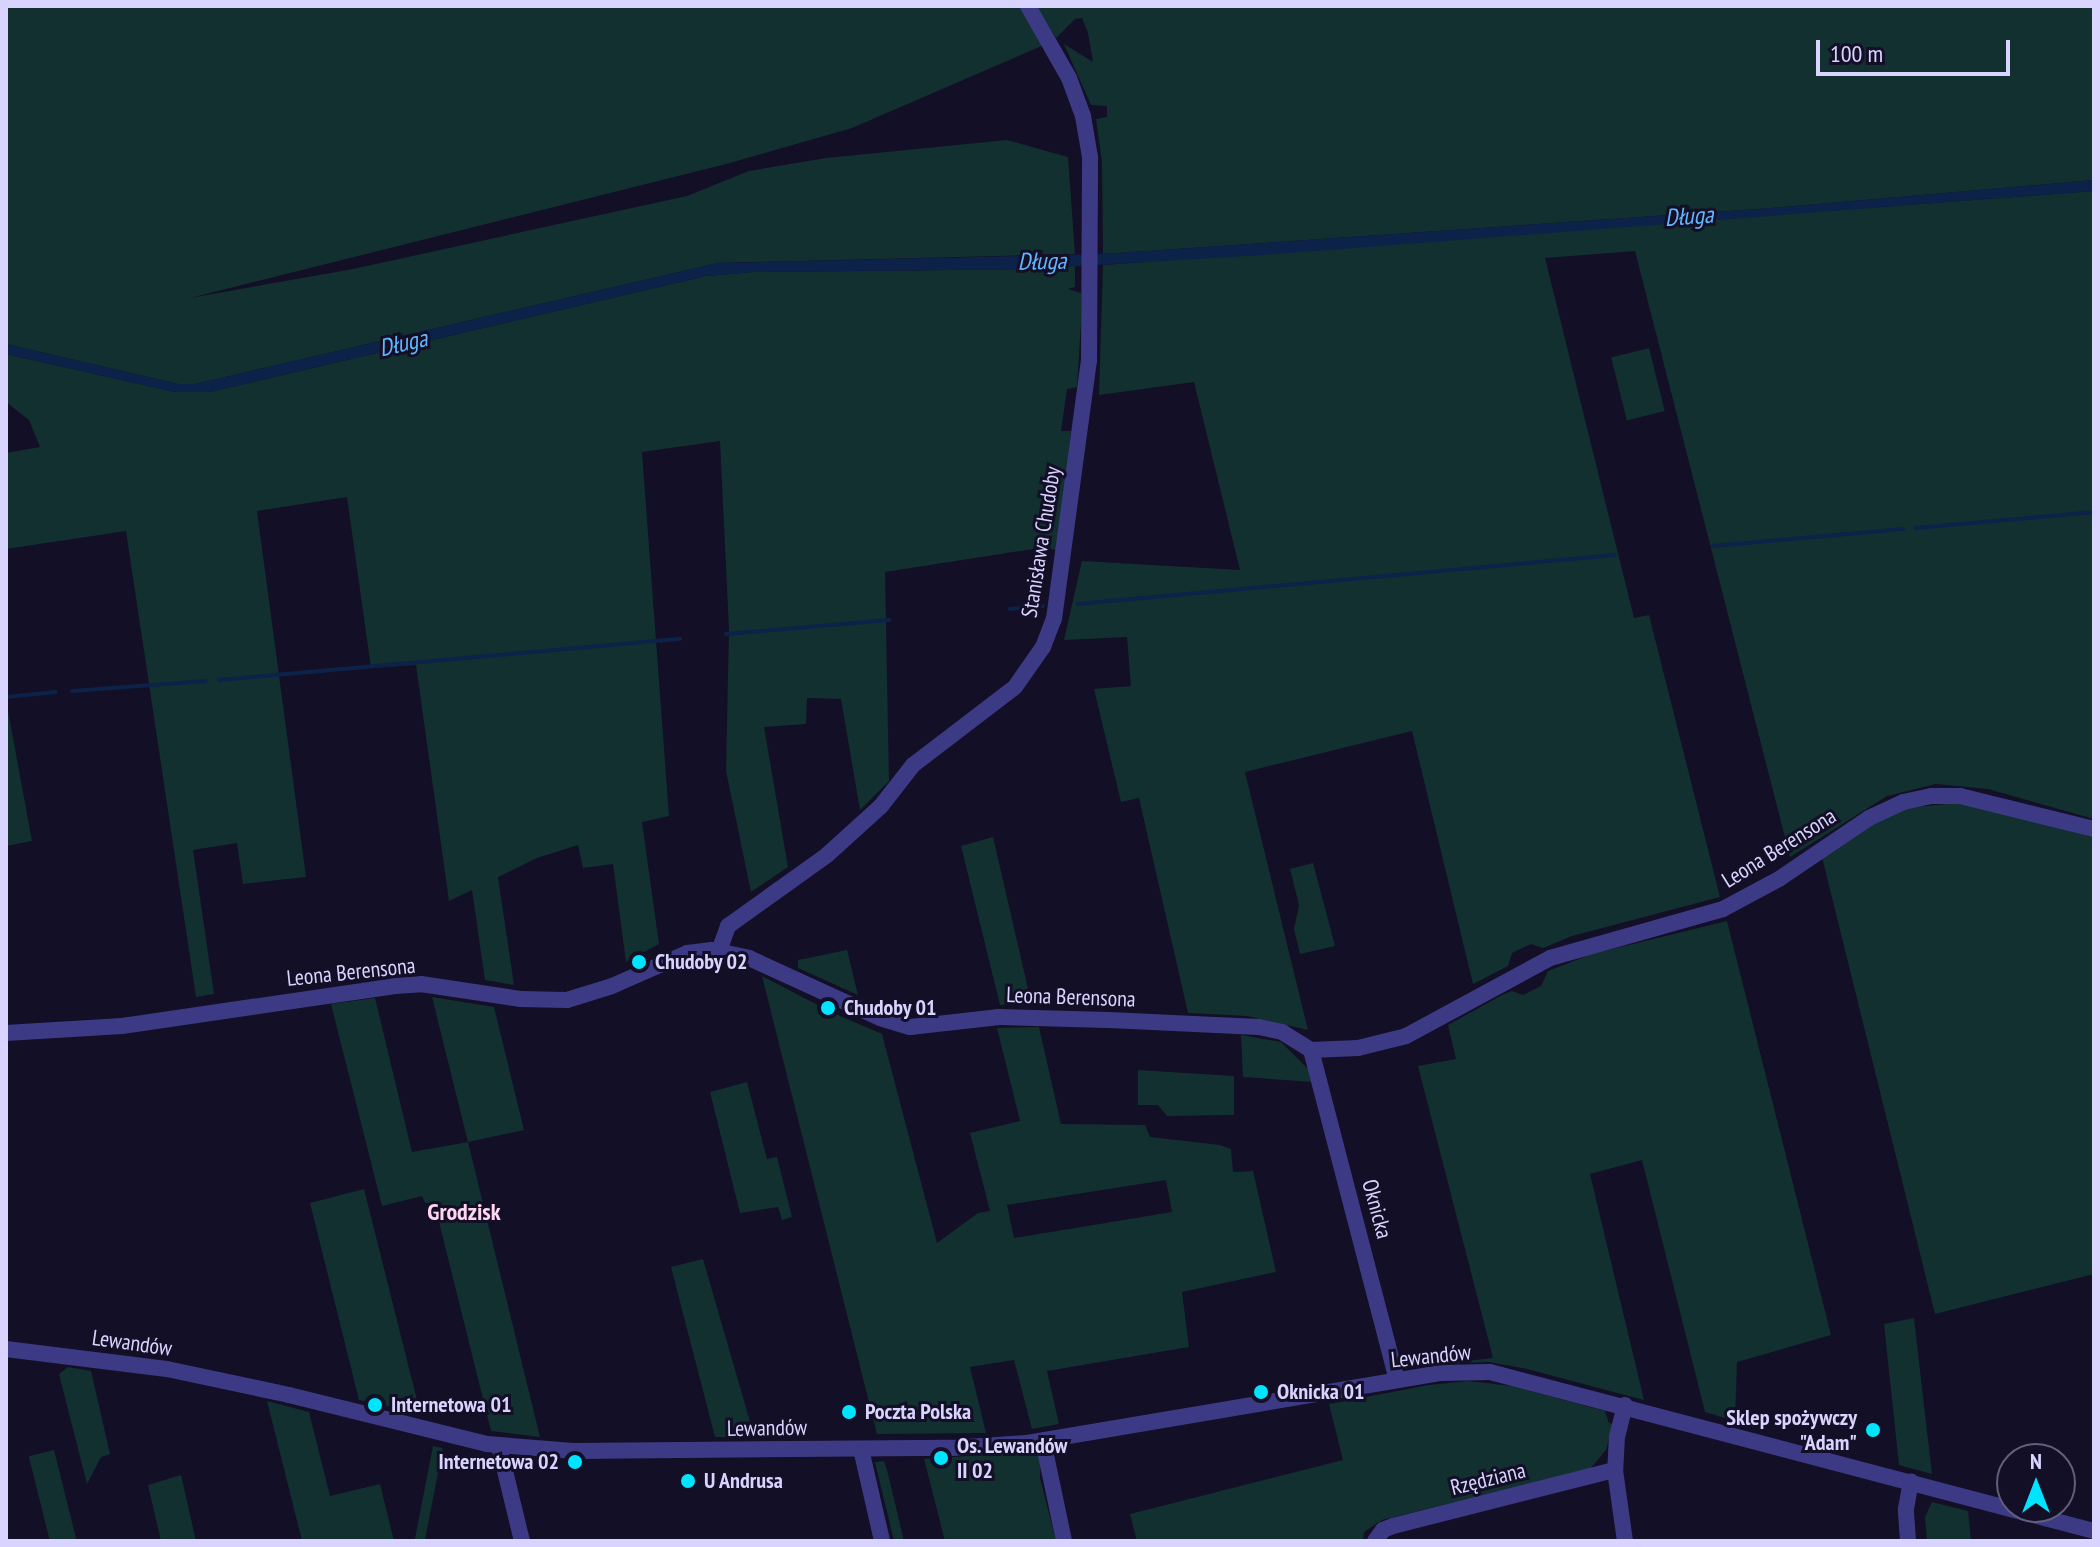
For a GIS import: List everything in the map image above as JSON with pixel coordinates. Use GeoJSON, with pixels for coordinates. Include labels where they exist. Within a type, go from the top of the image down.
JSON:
{"type":"FeatureCollection","features":[{"type":"Feature","properties":{"kind":"street","name":"Stanisława Chudoby"},"geometry":{"type":"LineString","coordinates":[[719,951],[728,926],[790,884],[848,837],[881,806],[913,765],[1015,687],[1043,647],[1054,619],[1064,565],[1089,361],[1090,157],[1083,116],[1057,53],[1028,6]]}},
{"type":"Feature","properties":{"kind":"street","name":"Leona Berensona"},"geometry":{"type":"LineString","coordinates":[[6,1033],[122,1026],[421,984],[520,999],[567,1000],[612,986],[687,953],[719,951],[758,962],[880,1018],[910,1027],[1035,1016],[1259,1027],[1282,1032],[1311,1050],[1383,1044],[1423,1027],[1550,958],[1716,912],[1779,879],[1869,818],[1903,802],[1931,796],[1960,796],[2094,829]]}},
{"type":"Feature","properties":{"kind":"street","name":"Oknicka"},"geometry":{"type":"LineString","coordinates":[[1311,1050],[1397,1380]]}},
{"type":"Feature","properties":{"kind":"street","name":"Lewandów"},"geometry":{"type":"LineString","coordinates":[[6,1349],[204,1376],[499,1446],[573,1451],[952,1448],[1043,1441],[1441,1373],[1490,1372],[1625,1405],[2094,1531]]}},
{"type":"Feature","properties":{"kind":"street"},"geometry":{"type":"LineString","coordinates":[[1625,1405],[1617,1436],[1615,1470],[1625,1541]]}},
{"type":"Feature","properties":{"kind":"street"},"geometry":{"type":"LineString","coordinates":[[1043,1441],[1064,1541]]}},
{"type":"Feature","properties":{"kind":"street"},"geometry":{"type":"LineString","coordinates":[[499,1446],[522,1541]]}},
{"type":"Feature","properties":{"kind":"street"},"geometry":{"type":"LineString","coordinates":[[861,1449],[882,1541]]}},
{"type":"Feature","properties":{"kind":"street","name":"Rzędziana"},"geometry":{"type":"LineString","coordinates":[[1376,1540],[1393,1526],[1615,1470]]}},
{"type":"Feature","properties":{"kind":"street"},"geometry":{"type":"LineString","coordinates":[[1908,1541],[1906,1509],[1911,1481]]}},
{"type":"Feature","properties":{"kind":"green space"},"geometry":{"type":"Polygon","coordinates":[[[6,6],[1019,6],[1044,45],[852,128],[726,164],[190,298],[353,269],[687,196],[749,171],[826,158],[1007,140],[1068,157],[1075,254],[718,263],[195,384],[178,384],[6,344],[6,6]]]}},
{"type":"Feature","properties":{"kind":"green space"},"geometry":{"type":"Polygon","coordinates":[[[1036,6],[2094,6],[2094,180],[1772,208],[1103,254],[1102,162],[1096,119],[1107,117],[1107,106],[1091,105],[1064,44],[1093,62],[1088,33],[1082,18],[1075,19],[1056,38],[1036,6]]]}},
{"type":"Feature","properties":{"kind":"green space"},"geometry":{"type":"Polygon","coordinates":[[[2094,191],[2094,819],[1988,789],[1936,784],[1887,796],[1790,857],[1635,251],[1545,258],[1634,618],[1649,615],[1720,897],[1572,936],[1543,948],[1531,944],[1512,953],[1508,966],[1473,984],[1412,731],[1245,772],[1308,1030],[1247,1016],[1188,1013],[1139,798],[1121,802],[1094,689],[1131,686],[1127,637],[1064,640],[1082,561],[1240,570],[1194,382],[1099,395],[1103,265],[2094,191]]]}},
{"type":"Feature","properties":{"kind":"green space"},"geometry":{"type":"Polygon","coordinates":[[[1075,265],[1075,287],[1068,289],[1081,293],[1081,322],[1077,387],[1067,389],[1061,431],[1071,431],[1058,551],[1046,547],[885,572],[889,781],[860,810],[841,699],[807,698],[806,724],[764,727],[788,867],[751,892],[726,771],[729,629],[720,441],[642,452],[669,816],[642,822],[659,944],[626,962],[613,864],[583,868],[578,845],[537,858],[498,877],[514,985],[485,980],[472,890],[449,901],[416,665],[371,668],[347,497],[257,511],[306,877],[243,884],[237,843],[193,850],[214,994],[196,997],[126,531],[6,549],[6,453],[40,447],[29,420],[6,402],[6,354],[175,392],[210,392],[706,276],[753,272],[1031,269],[1075,265]]]}},
{"type":"Feature","properties":{"kind":"green space"},"geometry":{"type":"Polygon","coordinates":[[[1649,348],[1665,411],[1627,421],[1611,357],[1649,348]]]}},
{"type":"Feature","properties":{"kind":"green space"},"geometry":{"type":"Polygon","coordinates":[[[6,700],[32,841],[6,846],[6,700]]]}},
{"type":"Feature","properties":{"kind":"green space"},"geometry":{"type":"Polygon","coordinates":[[[1958,803],[2094,836],[2094,1274],[1935,1314],[1822,857],[1869,826],[1904,808],[1958,803]]]}},
{"type":"Feature","properties":{"kind":"green space"},"geometry":{"type":"Polygon","coordinates":[[[993,837],[1029,993],[1022,1005],[1000,1005],[961,846],[993,837]]]}},
{"type":"Feature","properties":{"kind":"green space"},"geometry":{"type":"Polygon","coordinates":[[[1313,863],[1335,946],[1300,954],[1294,929],[1299,905],[1290,869],[1313,863]]]}},
{"type":"Feature","properties":{"kind":"green space"},"geometry":{"type":"Polygon","coordinates":[[[1727,921],[1831,1335],[1737,1362],[1735,1421],[1705,1412],[1642,1160],[1590,1174],[1644,1400],[1489,1362],[1441,1364],[1493,1358],[1418,1066],[1456,1059],[1448,1025],[1504,994],[1512,991],[1523,995],[1541,986],[1548,971],[1592,954],[1727,921]]]}},
{"type":"Feature","properties":{"kind":"green space"},"geometry":{"type":"Polygon","coordinates":[[[847,950],[858,995],[798,968],[798,960],[847,950]]]}},
{"type":"Feature","properties":{"kind":"green space"},"geometry":{"type":"Polygon","coordinates":[[[762,976],[833,1013],[882,1034],[937,1243],[978,1213],[990,1211],[970,1133],[1020,1121],[997,1028],[1039,1027],[1061,1124],[1145,1125],[1150,1137],[1231,1149],[1233,1172],[1253,1171],[1276,1272],[1182,1292],[1189,1347],[1047,1371],[1059,1424],[1032,1429],[1014,1360],[970,1367],[986,1433],[877,1434],[762,976]],[[1166,1180],[1007,1205],[1014,1238],[1172,1212],[1166,1180]]]}},
{"type":"Feature","properties":{"kind":"green space"},"geometry":{"type":"Polygon","coordinates":[[[432,997],[494,1007],[524,1130],[468,1142],[432,997]]]}},
{"type":"Feature","properties":{"kind":"green space"},"geometry":{"type":"Polygon","coordinates":[[[375,998],[412,1152],[468,1142],[540,1437],[491,1431],[434,1202],[425,1203],[422,1196],[382,1206],[331,1004],[375,998]]]}},
{"type":"Feature","properties":{"kind":"green space"},"geometry":{"type":"Polygon","coordinates":[[[1241,1035],[1281,1042],[1309,1070],[1313,1082],[1243,1077],[1241,1035]]]}},
{"type":"Feature","properties":{"kind":"green space"},"geometry":{"type":"Polygon","coordinates":[[[1138,1070],[1234,1076],[1234,1115],[1167,1116],[1158,1105],[1138,1105],[1138,1070]]]}},
{"type":"Feature","properties":{"kind":"green space"},"geometry":{"type":"Polygon","coordinates":[[[747,1082],[767,1159],[777,1157],[792,1217],[782,1220],[778,1207],[740,1213],[710,1092],[747,1082]]]}},
{"type":"Feature","properties":{"kind":"green space"},"geometry":{"type":"Polygon","coordinates":[[[364,1189],[418,1404],[406,1410],[359,1400],[310,1203],[364,1189]]]}},
{"type":"Feature","properties":{"kind":"green space"},"geometry":{"type":"Polygon","coordinates":[[[703,1259],[751,1425],[748,1437],[715,1437],[671,1267],[703,1259]]]}},
{"type":"Feature","properties":{"kind":"green space"},"geometry":{"type":"Polygon","coordinates":[[[1914,1318],[1932,1474],[1899,1465],[1884,1324],[1914,1318]]]}},
{"type":"Feature","properties":{"kind":"green space"},"geometry":{"type":"Polygon","coordinates":[[[68,1367],[91,1371],[110,1454],[101,1457],[87,1484],[59,1374],[68,1367]]]}},
{"type":"Feature","properties":{"kind":"green space"},"geometry":{"type":"Polygon","coordinates":[[[1468,1381],[1512,1386],[1605,1411],[1609,1423],[1613,1424],[1606,1450],[1590,1469],[1382,1520],[1364,1532],[1363,1541],[1137,1541],[1130,1514],[1343,1460],[1329,1404],[1429,1385],[1468,1381]]]}},
{"type":"Feature","properties":{"kind":"green space"},"geometry":{"type":"Polygon","coordinates":[[[267,1401],[309,1412],[330,1496],[380,1484],[394,1541],[302,1541],[267,1401]]]}},
{"type":"Feature","properties":{"kind":"green space"},"geometry":{"type":"Polygon","coordinates":[[[433,1446],[443,1448],[425,1541],[415,1541],[433,1446]]]}},
{"type":"Feature","properties":{"kind":"green space"},"geometry":{"type":"Polygon","coordinates":[[[54,1450],[77,1541],[50,1541],[29,1456],[54,1450]]]}},
{"type":"Feature","properties":{"kind":"green space"},"geometry":{"type":"Polygon","coordinates":[[[1041,1451],[1040,1478],[1056,1541],[945,1541],[924,1459],[1041,1451]]]}},
{"type":"Feature","properties":{"kind":"green space"},"geometry":{"type":"Polygon","coordinates":[[[884,1461],[904,1541],[894,1541],[875,1462],[884,1461]]]}},
{"type":"Feature","properties":{"kind":"green space"},"geometry":{"type":"Polygon","coordinates":[[[181,1475],[196,1541],[161,1541],[148,1485],[181,1475]]]}},
{"type":"Feature","properties":{"kind":"green space"},"geometry":{"type":"Polygon","coordinates":[[[1932,1502],[1968,1511],[1971,1541],[1927,1541],[1925,1517],[1932,1502]]]}},
{"type":"Feature","properties":{"kind":"water","name":"Długa"},"geometry":{"type":"Polygon","coordinates":[[[2094,180],[2094,191],[1263,255],[1031,269],[753,272],[706,276],[210,392],[175,392],[6,354],[6,344],[178,384],[195,384],[718,263],[1103,254],[1772,208],[2094,180]]]}},
{"type":"Feature","properties":{"kind":"waterway"},"geometry":{"type":"LineString","coordinates":[[1916,528],[2094,512]]}},
{"type":"Feature","properties":{"kind":"waterway"},"geometry":{"type":"LineString","coordinates":[[1713,546],[1903,529]]}},
{"type":"Feature","properties":{"kind":"waterway"},"geometry":{"type":"LineString","coordinates":[[1077,604],[1615,555]]}},
{"type":"Feature","properties":{"kind":"waterway"},"geometry":{"type":"LineString","coordinates":[[1010,609],[1043,606]]}},
{"type":"Feature","properties":{"kind":"waterway"},"geometry":{"type":"LineString","coordinates":[[726,634],[889,620]]}},
{"type":"Feature","properties":{"kind":"waterway"},"geometry":{"type":"LineString","coordinates":[[219,680],[680,639]]}},
{"type":"Feature","properties":{"kind":"waterway"},"geometry":{"type":"LineString","coordinates":[[72,691],[206,681]]}},
{"type":"Feature","properties":{"kind":"waterway"},"geometry":{"type":"LineString","coordinates":[[6,697],[56,692]]}},
{"type":"Feature","properties":{"kind":"place","name":"Chudoby 02"},"geometry":{"type":"Point","coordinates":[639,962]}},
{"type":"Feature","properties":{"kind":"place","name":"Chudoby 01"},"geometry":{"type":"Point","coordinates":[828,1008]}},
{"type":"Feature","properties":{"kind":"place","name":"Oknicka 01"},"geometry":{"type":"Point","coordinates":[1261,1392]}},
{"type":"Feature","properties":{"kind":"place","name":"Internetowa 01"},"geometry":{"type":"Point","coordinates":[375,1405]}},
{"type":"Feature","properties":{"kind":"place","name":"Poczta Polska"},"geometry":{"type":"Point","coordinates":[849,1412]}},
{"type":"Feature","properties":{"kind":"place","name":"Sklep spożywczy \"Adam\""},"geometry":{"type":"Point","coordinates":[1873,1430]}},
{"type":"Feature","properties":{"kind":"place","name":"Os. Lewandów II 02"},"geometry":{"type":"Point","coordinates":[941,1458]}},
{"type":"Feature","properties":{"kind":"place","name":"Internetowa 02"},"geometry":{"type":"Point","coordinates":[575,1462]}},
{"type":"Feature","properties":{"kind":"place","name":"U Andrusa"},"geometry":{"type":"Point","coordinates":[688,1481]}},
{"type":"Feature","properties":{"kind":"district","name":"Grodzisk"},"geometry":{"type":"Point","coordinates":[464,1212]}}]}
